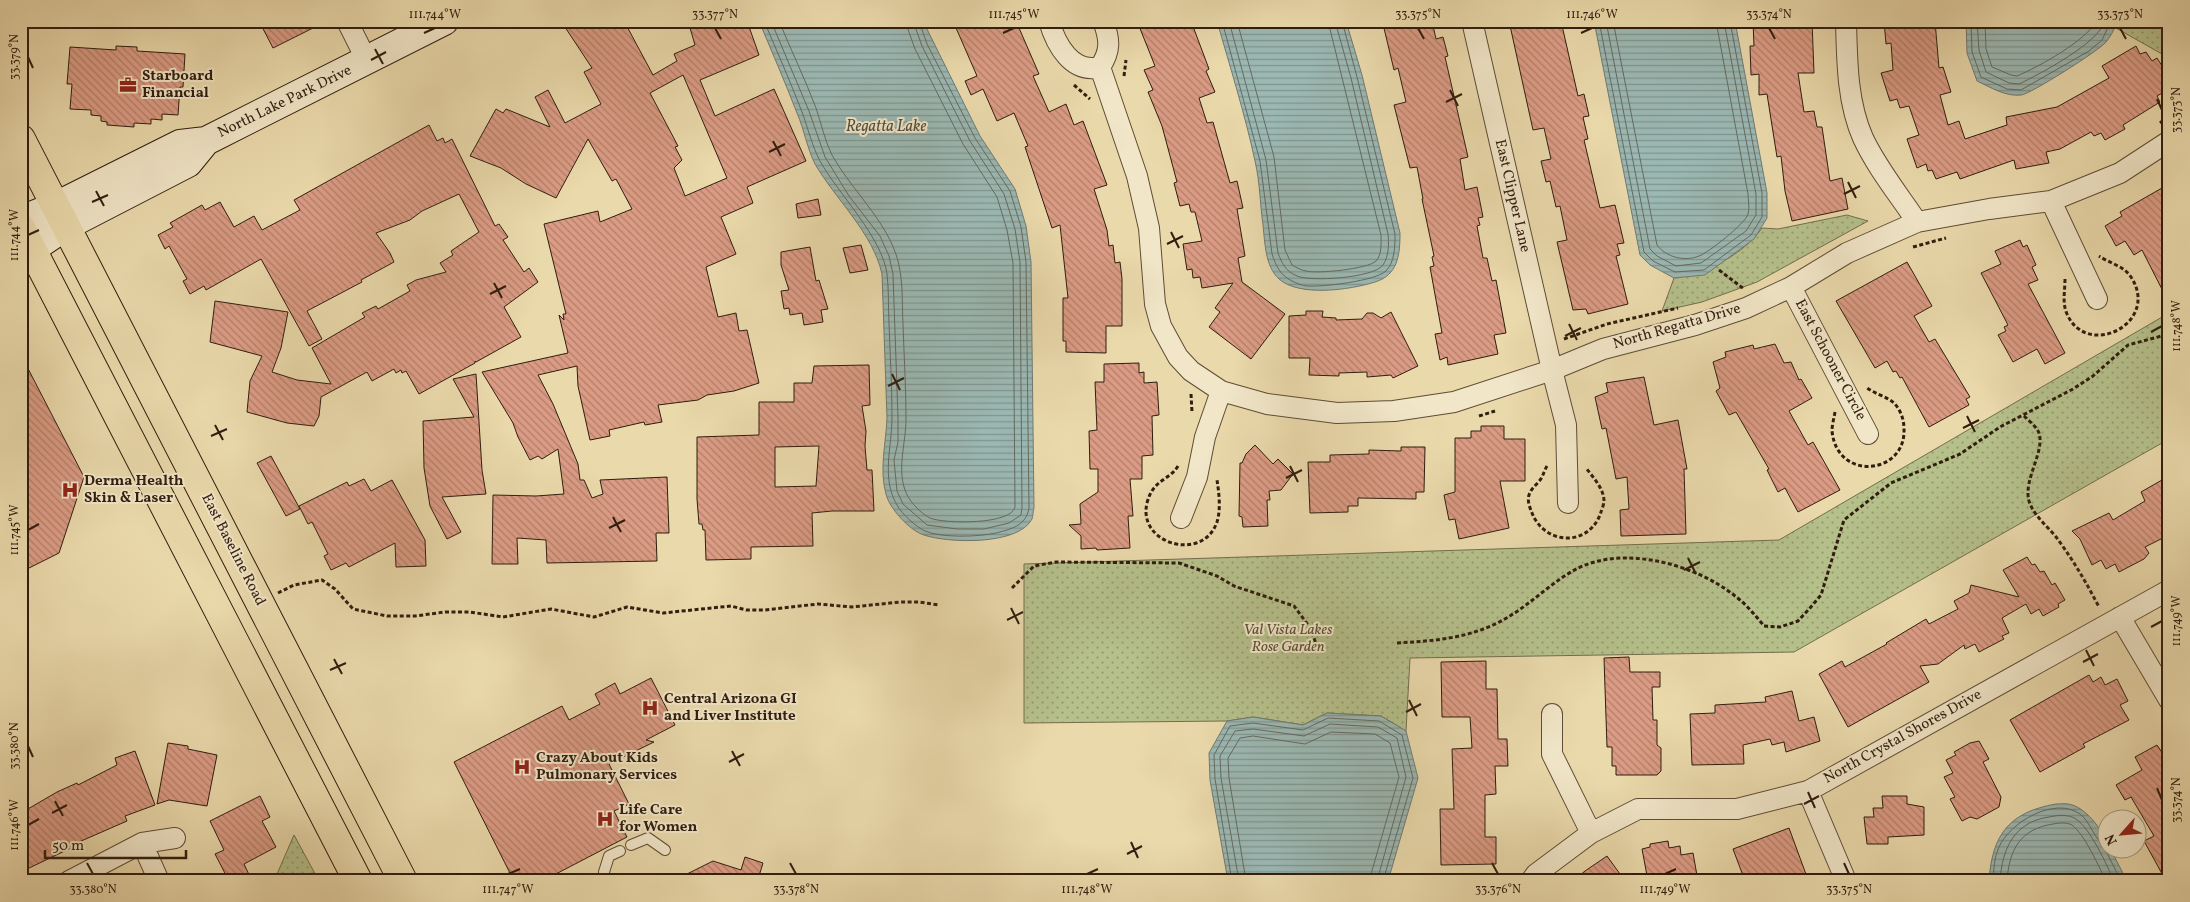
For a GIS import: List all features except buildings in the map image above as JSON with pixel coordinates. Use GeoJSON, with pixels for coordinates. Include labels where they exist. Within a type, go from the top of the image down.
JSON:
{"type":"FeatureCollection","features":[{"type":"Feature","properties":{"kind":"main road","name":"East Baseline Road"},"geometry":{"type":"LineString","coordinates":[[21,139],[403,881]]}},
{"type":"Feature","properties":{"kind":"main road"},"geometry":{"type":"LineString","coordinates":[[25,244],[358,881]]}},
{"type":"Feature","properties":{"kind":"main road"},"geometry":{"type":"LineString","coordinates":[[178,534],[215,515]]}},
{"type":"Feature","properties":{"kind":"street"},"geometry":{"type":"LineString","coordinates":[[347,21],[366,61]]}},
{"type":"Feature","properties":{"kind":"street","name":"North Lake Park Drive"},"geometry":{"type":"LineString","coordinates":[[25,244],[61,216],[188,163],[206,141],[444,21]]}},
{"type":"Feature","properties":{"kind":"street"},"geometry":{"type":"LineString","coordinates":[[1049,21],[1066,56],[1077,65],[1090,70],[1100,67],[1107,57],[1109,39],[1103,21]]}},
{"type":"Feature","properties":{"kind":"street","name":"East Clipper Lane"},"geometry":{"type":"LineString","coordinates":[[1472,21],[1546,348],[1566,425],[1568,503]]}},
{"type":"Feature","properties":{"kind":"street"},"geometry":{"type":"LineString","coordinates":[[1846,21],[1852,100],[1863,138],[1885,175],[1917,222]]}},
{"type":"Feature","properties":{"kind":"street","name":"North Regatta Drive"},"geometry":{"type":"LineString","coordinates":[[1100,67],[1137,176],[1149,228],[1155,304],[1161,326],[1178,358],[1191,371],[1221,391],[1267,404],[1337,414],[1394,411],[1454,402],[1552,370],[1603,349],[1695,325],[1746,308],[1791,287],[1847,253],[1917,222],[2051,201],[2120,174],[2162,134]]}},
{"type":"Feature","properties":{"kind":"street"},"geometry":{"type":"LineString","coordinates":[[2051,201],[2097,299]]}},
{"type":"Feature","properties":{"kind":"street","name":"North Lake Park Drive"},"geometry":{"type":"LineString","coordinates":[[21,220],[61,216]]}},
{"type":"Feature","properties":{"kind":"street","name":"East Schooner Circle"},"geometry":{"type":"LineString","coordinates":[[1791,287],[1868,434]]}},
{"type":"Feature","properties":{"kind":"street"},"geometry":{"type":"LineString","coordinates":[[1181,518],[1198,477],[1205,437],[1221,391]]}},
{"type":"Feature","properties":{"kind":"street","name":"North Crystal Shores Drive"},"geometry":{"type":"LineString","coordinates":[[1531,881],[1536,874],[1591,832],[1638,809],[1737,809],[1808,791],[2169,590]]}},
{"type":"Feature","properties":{"kind":"street"},"geometry":{"type":"LineString","coordinates":[[2113,620],[2169,700]]}},
{"type":"Feature","properties":{"kind":"street"},"geometry":{"type":"LineString","coordinates":[[1552,714],[1552,754],[1591,832]]}},
{"type":"Feature","properties":{"kind":"street"},"geometry":{"type":"LineString","coordinates":[[1808,791],[1846,881]]}},
{"type":"Feature","properties":{"kind":"street"},"geometry":{"type":"LineString","coordinates":[[69,881],[142,844],[175,838]]}},
{"type":"Feature","properties":{"kind":"street"},"geometry":{"type":"LineString","coordinates":[[142,844],[159,881]]}},
{"type":"Feature","properties":{"kind":"lane"},"geometry":{"type":"LineString","coordinates":[[631,845],[648,838],[665,850]]}},
{"type":"Feature","properties":{"kind":"lane"},"geometry":{"type":"LineString","coordinates":[[605,881],[604,872],[609,856],[620,851]]}},
{"type":"Feature","properties":{"kind":"path"},"geometry":{"type":"LineString","coordinates":[[1124,78],[1126,56]]}},
{"type":"Feature","properties":{"kind":"path"},"geometry":{"type":"LineString","coordinates":[[2162,134],[2169,116]]}},
{"type":"Feature","properties":{"kind":"path"},"geometry":{"type":"LineString","coordinates":[[1734,291],[1750,284]]}},
{"type":"Feature","properties":{"kind":"path"},"geometry":{"type":"LineString","coordinates":[[1546,348],[1562,340],[1607,324],[1686,306]]}},
{"type":"Feature","properties":{"kind":"path"},"geometry":{"type":"LineString","coordinates":[[1397,643],[1438,641],[1465,635],[1494,625],[1526,607],[1573,570],[1602,559],[1634,557],[1660,562],[1701,575],[1734,595],[1764,626],[1780,627],[1798,621],[1821,595],[1844,520],[1891,483],[1960,454],[2000,427],[2073,389],[2093,376],[2128,345],[2169,334]]}},
{"type":"Feature","properties":{"kind":"path"},"geometry":{"type":"LineString","coordinates":[[2024,416],[2034,424],[2039,434],[2039,447],[2029,483],[2029,501],[2036,514],[2082,573],[2113,620]]}},
{"type":"Feature","properties":{"kind":"path"},"geometry":{"type":"LineString","coordinates":[[1012,588],[1034,566],[1056,562],[1179,563],[1216,576],[1234,586],[1294,606],[1311,629],[1316,644]]}},
{"type":"Feature","properties":{"kind":"path"},"geometry":{"type":"LineString","coordinates":[[260,603],[294,584],[322,580],[335,589],[353,609],[387,616],[470,612],[503,617],[551,609],[594,617],[628,607],[663,613],[730,606],[746,610],[764,610],[818,604],[852,607],[920,602],[939,605]]}},
{"type":"Feature","properties":{"kind":"green space"},"geometry":{"type":"Polygon","coordinates":[[[2116,21],[2169,21],[2169,58],[2116,28],[2116,21]]]}},
{"type":"Feature","properties":{"kind":"green space"},"geometry":{"type":"Polygon","coordinates":[[[1847,215],[1868,221],[1757,282],[1702,302],[1662,311],[1674,278],[1699,272],[1723,261],[1745,246],[1762,228],[1778,229],[1847,215]]]}},
{"type":"Feature","properties":{"kind":"green space","name":"Val Vista Lakes Rose Garden"},"geometry":{"type":"Polygon","coordinates":[[[2169,313],[2169,439],[1794,652],[1410,658],[1406,731],[1381,716],[1327,713],[1303,725],[1253,717],[1227,721],[1024,723],[1024,564],[1779,540],[2169,313]]]}},
{"type":"Feature","properties":{"kind":"green space"},"geometry":{"type":"Polygon","coordinates":[[[294,835],[319,881],[274,881],[294,835]]]}},
{"type":"Feature","properties":{"kind":"water","name":"Regatta Lake"},"geometry":{"type":"Polygon","coordinates":[[[759,21],[923,21],[980,136],[1015,189],[1026,226],[1031,262],[1034,508],[1032,519],[1024,528],[998,538],[981,540],[965,541],[935,538],[918,533],[891,506],[886,494],[883,475],[887,418],[882,274],[871,245],[815,164],[783,78],[759,21]]]}},
{"type":"Feature","properties":{"kind":"water"},"geometry":{"type":"Polygon","coordinates":[[[1217,21],[1346,21],[1362,75],[1400,233],[1396,263],[1389,274],[1383,279],[1365,285],[1339,289],[1312,290],[1288,285],[1274,274],[1266,254],[1258,177],[1251,143],[1217,21]]]}},
{"type":"Feature","properties":{"kind":"water"},"geometry":{"type":"Polygon","coordinates":[[[1594,21],[1735,21],[1767,193],[1767,218],[1754,239],[1705,275],[1674,278],[1650,265],[1640,255],[1594,21]]]}},
{"type":"Feature","properties":{"kind":"water"},"geometry":{"type":"Polygon","coordinates":[[[1966,21],[2116,21],[2111,35],[2101,47],[2037,88],[2021,95],[2015,95],[1998,91],[1977,81],[1967,53],[1966,21]]]}},
{"type":"Feature","properties":{"kind":"water"},"geometry":{"type":"Polygon","coordinates":[[[1327,713],[1381,716],[1406,731],[1418,778],[1388,881],[1228,881],[1210,780],[1209,753],[1227,721],[1253,717],[1303,725],[1327,713]]]}},
{"type":"Feature","properties":{"kind":"water"},"geometry":{"type":"Polygon","coordinates":[[[2056,804],[2066,804],[2078,807],[2084,811],[2098,827],[2098,860],[2116,860],[2127,881],[1989,881],[1994,851],[2006,828],[2026,813],[2056,804]]]}},
{"type":"Feature","properties":{"kind":"place","name":"Starboard Financial"},"geometry":{"type":"Point","coordinates":[128,85]}},
{"type":"Feature","properties":{"kind":"place","name":"Derma Health Skin & Laser"},"geometry":{"type":"Point","coordinates":[70,490]}},
{"type":"Feature","properties":{"kind":"place","name":"Central Arizona GI and Liver Institute"},"geometry":{"type":"Point","coordinates":[650,708]}},
{"type":"Feature","properties":{"kind":"place","name":"Crazy About Kids Pulmonary Services"},"geometry":{"type":"Point","coordinates":[522,767]}},
{"type":"Feature","properties":{"kind":"place","name":"Life Care for Women"},"geometry":{"type":"Point","coordinates":[605,819]}}]}
